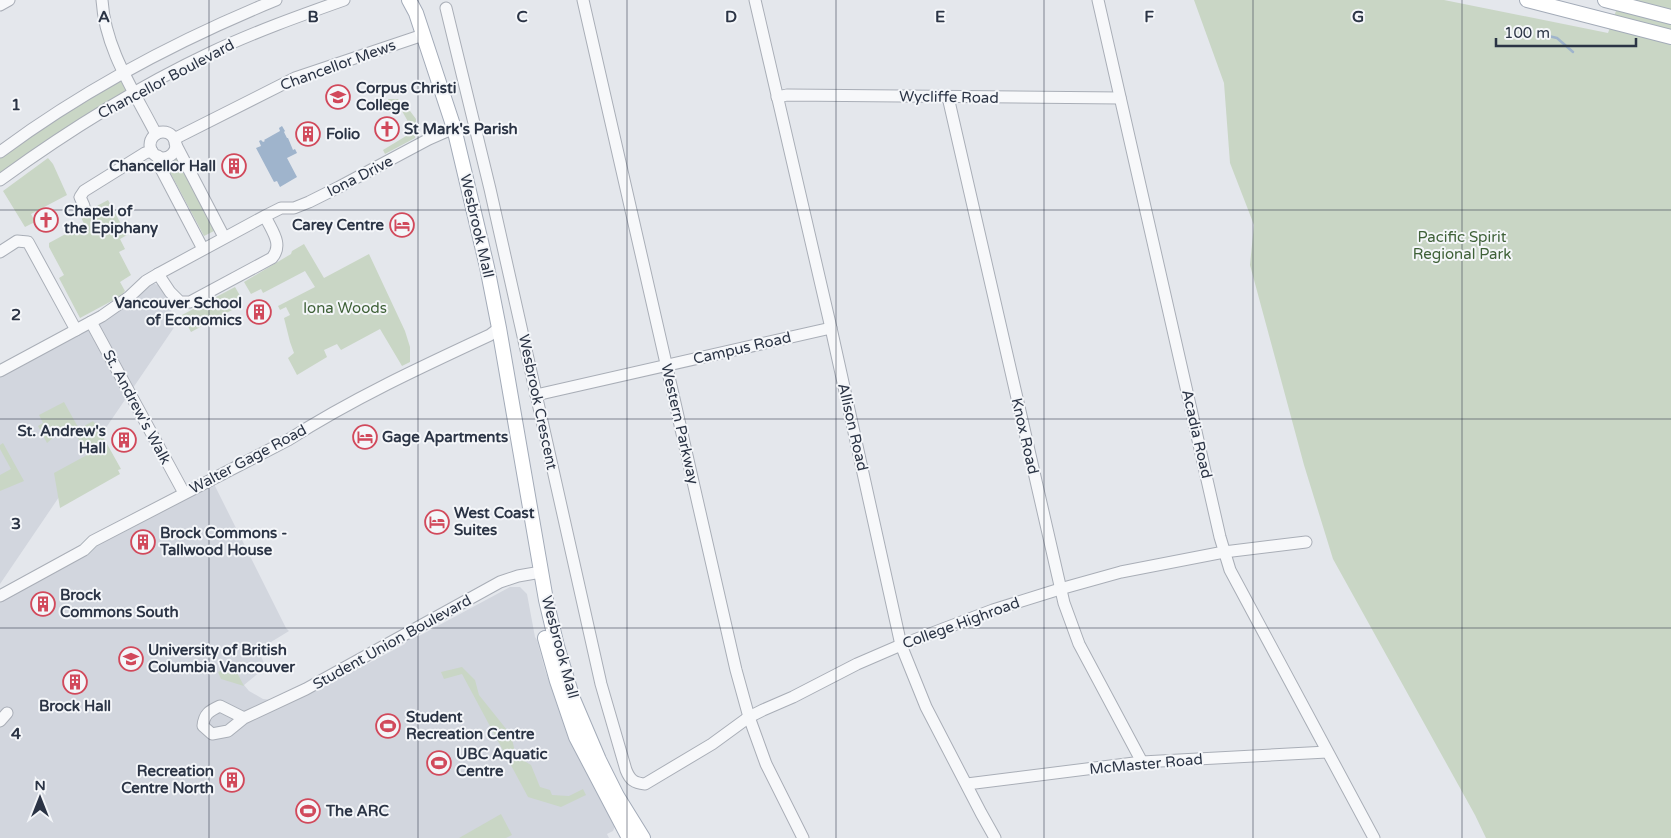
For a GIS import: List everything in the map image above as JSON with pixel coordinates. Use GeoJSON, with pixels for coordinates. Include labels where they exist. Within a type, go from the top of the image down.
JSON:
{"type":"FeatureCollection","features":[{"type":"Feature","properties":{"kind":"main road","name":"Wesbrook Mall"},"geometry":{"type":"LineString","coordinates":[[409,0],[416,7],[423,35],[454,128],[484,257],[499,328],[518,442],[518,475],[536,572],[545,639],[576,737],[629,838]]}},
{"type":"Feature","properties":{"kind":"main road"},"geometry":{"type":"LineString","coordinates":[[1527,0],[1671,37]]}},
{"type":"Feature","properties":{"kind":"main road"},"geometry":{"type":"LineString","coordinates":[[1605,0],[1671,17]]}},
{"type":"Feature","properties":{"kind":"main road","name":"Wesbrook Mall"},"geometry":{"type":"LineString","coordinates":[[536,572],[572,698],[617,796],[643,838]]}},
{"type":"Feature","properties":{"kind":"street"},"geometry":{"type":"LineString","coordinates":[[0,4],[9,0]]}},
{"type":"Feature","properties":{"kind":"street"},"geometry":{"type":"LineString","coordinates":[[102,0],[108,35],[115,56],[156,134]]}},
{"type":"Feature","properties":{"kind":"street","name":"Chancellor Boulevard"},"geometry":{"type":"LineString","coordinates":[[0,152],[51,116],[123,72],[200,33],[276,0]]}},
{"type":"Feature","properties":{"kind":"street","name":"Chancellor Boulevard"},"geometry":{"type":"LineString","coordinates":[[0,180],[75,128],[210,53],[270,27],[344,0]]}},
{"type":"Feature","properties":{"kind":"street","name":"Western Parkway"},"geometry":{"type":"LineString","coordinates":[[583,0],[736,670],[749,717],[775,784],[803,838]]}},
{"type":"Feature","properties":{"kind":"street","name":"Allison Road"},"geometry":{"type":"LineString","coordinates":[[755,0],[902,644],[926,707],[980,813],[995,838]]}},
{"type":"Feature","properties":{"kind":"street","name":"Acadia Road"},"geometry":{"type":"LineString","coordinates":[[1098,0],[1224,552],[1230,570],[1374,838]]}},
{"type":"Feature","properties":{"kind":"street","name":"Wesbrook Crescent"},"geometry":{"type":"LineString","coordinates":[[446,8],[474,121],[601,684],[629,778],[636,783],[645,784]]}},
{"type":"Feature","properties":{"kind":"street","name":"Chancellor Mews"},"geometry":{"type":"LineString","coordinates":[[175,141],[295,78],[423,35]]}},
{"type":"Feature","properties":{"kind":"street","name":"Wycliffe Road"},"geometry":{"type":"LineString","coordinates":[[777,96],[1120,98]]}},
{"type":"Feature","properties":{"kind":"street","name":"Knox Road"},"geometry":{"type":"LineString","coordinates":[[948,97],[1060,589],[1079,644],[1142,762]]}},
{"type":"Feature","properties":{"kind":"street","name":"Iona Drive"},"geometry":{"type":"LineString","coordinates":[[0,371],[91,322],[129,297],[146,281],[224,237],[281,208],[294,208],[309,202],[429,139],[454,128]]}},
{"type":"Feature","properties":{"kind":"street"},"geometry":{"type":"LineString","coordinates":[[203,249],[160,167],[151,140],[156,134],[165,132],[172,136],[224,237]]}},
{"type":"Feature","properties":{"kind":"street"},"geometry":{"type":"LineString","coordinates":[[84,206],[80,197],[84,191],[145,153],[155,153],[165,157],[172,154],[175,141]]}},
{"type":"Feature","properties":{"kind":"street"},"geometry":{"type":"LineString","coordinates":[[158,274],[174,297],[180,302],[190,302],[268,261],[276,254],[278,243],[265,216]]}},
{"type":"Feature","properties":{"kind":"street"},"geometry":{"type":"LineString","coordinates":[[0,252],[17,241],[28,242],[76,330]]}},
{"type":"Feature","properties":{"kind":"street","name":"St. Andrew's Walk"},"geometry":{"type":"LineString","coordinates":[[91,322],[184,493]]}},
{"type":"Feature","properties":{"kind":"street","name":"Walter Gage Road"},"geometry":{"type":"LineString","coordinates":[[0,596],[84,550],[93,541],[288,440],[318,420],[396,378],[490,335],[499,328]]}},
{"type":"Feature","properties":{"kind":"street","name":"Campus Road"},"geometry":{"type":"LineString","coordinates":[[536,395],[831,328]]}},
{"type":"Feature","properties":{"kind":"street","name":"College Highroad"},"geometry":{"type":"LineString","coordinates":[[645,784],[712,744],[749,717],[794,697],[856,664],[902,644],[993,610],[1121,572],[1224,552],[1306,542]]}},
{"type":"Feature","properties":{"kind":"street","name":"Student Union Boulevard"},"geometry":{"type":"LineString","coordinates":[[244,718],[306,689],[500,582],[536,572]]}},
{"type":"Feature","properties":{"kind":"street","name":"McMaster Road"},"geometry":{"type":"LineString","coordinates":[[966,784],[1142,762],[1327,752]]}},
{"type":"Feature","properties":{"kind":"shaded area"},"geometry":{"type":"Polygon","coordinates":[[[153,283],[160,286],[172,303],[171,316],[175,326],[0,584],[0,375],[153,283]]]}},
{"type":"Feature","properties":{"kind":"shaded area","name":"University of British Columbia Vancouver"},"geometry":{"type":"Polygon","coordinates":[[[214,484],[289,631],[258,650],[266,667],[244,685],[249,691],[263,699],[272,700],[312,690],[316,691],[405,644],[406,639],[414,635],[419,636],[510,587],[520,587],[527,594],[535,637],[569,737],[615,826],[613,831],[607,834],[609,838],[0,838],[0,602],[85,555],[100,543],[214,484]]]}},
{"type":"Feature","properties":{"kind":"green space","name":"Pacific Spirit Regional Park"},"geometry":{"type":"Polygon","coordinates":[[[1194,0],[1444,0],[1608,33],[1620,0],[1671,0],[1671,838],[1486,838],[1333,559],[1304,465],[1250,265],[1254,225],[1230,163],[1224,83],[1194,0]]]}},
{"type":"Feature","properties":{"kind":"green space"},"geometry":{"type":"Polygon","coordinates":[[[119,81],[123,83],[128,92],[0,176],[0,158],[46,125],[119,81]]]}},
{"type":"Feature","properties":{"kind":"green space"},"geometry":{"type":"Polygon","coordinates":[[[388,99],[398,99],[416,119],[415,138],[385,154],[383,150],[411,133],[408,128],[410,125],[402,111],[399,112],[396,107],[392,108],[388,99]]]}},
{"type":"Feature","properties":{"kind":"green space"},"geometry":{"type":"Polygon","coordinates":[[[175,155],[216,230],[204,236],[164,161],[175,155]]]}},
{"type":"Feature","properties":{"kind":"green space"},"geometry":{"type":"Polygon","coordinates":[[[48,158],[53,164],[67,195],[31,214],[35,222],[25,227],[3,191],[48,158]]]}},
{"type":"Feature","properties":{"kind":"green space"},"geometry":{"type":"Polygon","coordinates":[[[108,200],[127,235],[120,239],[125,249],[119,252],[131,275],[120,282],[125,291],[121,296],[80,318],[59,278],[64,275],[49,247],[49,243],[84,224],[80,215],[108,200]]]}},
{"type":"Feature","properties":{"kind":"green space","name":"Iona Woods"},"geometry":{"type":"Polygon","coordinates":[[[304,244],[324,278],[369,254],[405,331],[410,347],[410,362],[402,366],[380,329],[341,350],[337,344],[324,350],[327,357],[297,375],[288,358],[294,353],[284,318],[290,315],[286,307],[280,310],[278,306],[315,287],[305,271],[263,293],[261,289],[251,294],[244,282],[304,244]]]}},
{"type":"Feature","properties":{"kind":"green space"},"geometry":{"type":"Polygon","coordinates":[[[235,287],[242,299],[230,306],[232,310],[191,332],[182,315],[235,287]]]}},
{"type":"Feature","properties":{"kind":"green space"},"geometry":{"type":"Polygon","coordinates":[[[64,402],[79,429],[93,421],[121,469],[118,470],[120,474],[60,508],[54,473],[87,455],[71,425],[65,427],[47,443],[38,426],[43,423],[39,415],[64,402]]]}},
{"type":"Feature","properties":{"kind":"green space"},"geometry":{"type":"Polygon","coordinates":[[[3,443],[24,481],[0,491],[0,475],[11,469],[0,449],[0,445],[3,443]]]}},
{"type":"Feature","properties":{"kind":"green space"},"geometry":{"type":"Polygon","coordinates":[[[233,665],[244,686],[221,679],[218,672],[233,665]]]}},
{"type":"Feature","properties":{"kind":"green space"},"geometry":{"type":"Polygon","coordinates":[[[462,667],[475,680],[479,695],[511,735],[516,756],[531,765],[540,787],[550,790],[552,795],[569,796],[583,789],[586,795],[561,807],[528,797],[462,674],[444,679],[441,672],[462,667]]]}},
{"type":"Feature","properties":{"kind":"green space"},"geometry":{"type":"Polygon","coordinates":[[[501,814],[512,835],[506,838],[459,838],[501,814]]]}},
{"type":"Feature","properties":{"kind":"water"},"geometry":{"type":"Polygon","coordinates":[[[282,126],[293,150],[295,149],[297,153],[287,158],[297,177],[280,187],[277,181],[274,182],[256,148],[261,146],[259,141],[265,141],[280,131],[279,128],[282,126]]]}},
{"type":"Feature","properties":{"kind":"waterway"},"geometry":{"type":"LineString","coordinates":[[1540,34],[1557,38],[1573,52]]}},
{"type":"Feature","properties":{"kind":"place","name":"Corpus Christi College"},"geometry":{"type":"Point","coordinates":[338,97]}},
{"type":"Feature","properties":{"kind":"place","name":"St Mark's Parish"},"geometry":{"type":"Point","coordinates":[387,129]}},
{"type":"Feature","properties":{"kind":"place","name":"Folio"},"geometry":{"type":"Point","coordinates":[308,134]}},
{"type":"Feature","properties":{"kind":"place","name":"Chancellor Hall"},"geometry":{"type":"Point","coordinates":[234,166]}},
{"type":"Feature","properties":{"kind":"place","name":"Chapel of the Epiphany"},"geometry":{"type":"Point","coordinates":[46,220]}},
{"type":"Feature","properties":{"kind":"place","name":"Carey Centre"},"geometry":{"type":"Point","coordinates":[402,225]}},
{"type":"Feature","properties":{"kind":"place","name":"Vancouver School of Economics"},"geometry":{"type":"Point","coordinates":[259,312]}},
{"type":"Feature","properties":{"kind":"place","name":"Gage Apartments"},"geometry":{"type":"Point","coordinates":[365,437]}},
{"type":"Feature","properties":{"kind":"place","name":"St. Andrew's Hall"},"geometry":{"type":"Point","coordinates":[124,440]}},
{"type":"Feature","properties":{"kind":"place","name":"West Coast Suites"},"geometry":{"type":"Point","coordinates":[437,522]}},
{"type":"Feature","properties":{"kind":"place","name":"Brock Commons - Tallwood House"},"geometry":{"type":"Point","coordinates":[143,542]}},
{"type":"Feature","properties":{"kind":"place","name":"Brock Commons South"},"geometry":{"type":"Point","coordinates":[43,604]}},
{"type":"Feature","properties":{"kind":"place","name":"University of British Columbia Vancouver"},"geometry":{"type":"Point","coordinates":[131,659]}},
{"type":"Feature","properties":{"kind":"place","name":"Brock Hall"},"geometry":{"type":"Point","coordinates":[75,682]}},
{"type":"Feature","properties":{"kind":"place","name":"Student Recreation Centre"},"geometry":{"type":"Point","coordinates":[388,726]}},
{"type":"Feature","properties":{"kind":"place","name":"UBC Aquatic Centre"},"geometry":{"type":"Point","coordinates":[439,763]}},
{"type":"Feature","properties":{"kind":"place","name":"Recreation Centre North"},"geometry":{"type":"Point","coordinates":[232,780]}},
{"type":"Feature","properties":{"kind":"place","name":"The ARC"},"geometry":{"type":"Point","coordinates":[308,811]}}]}
